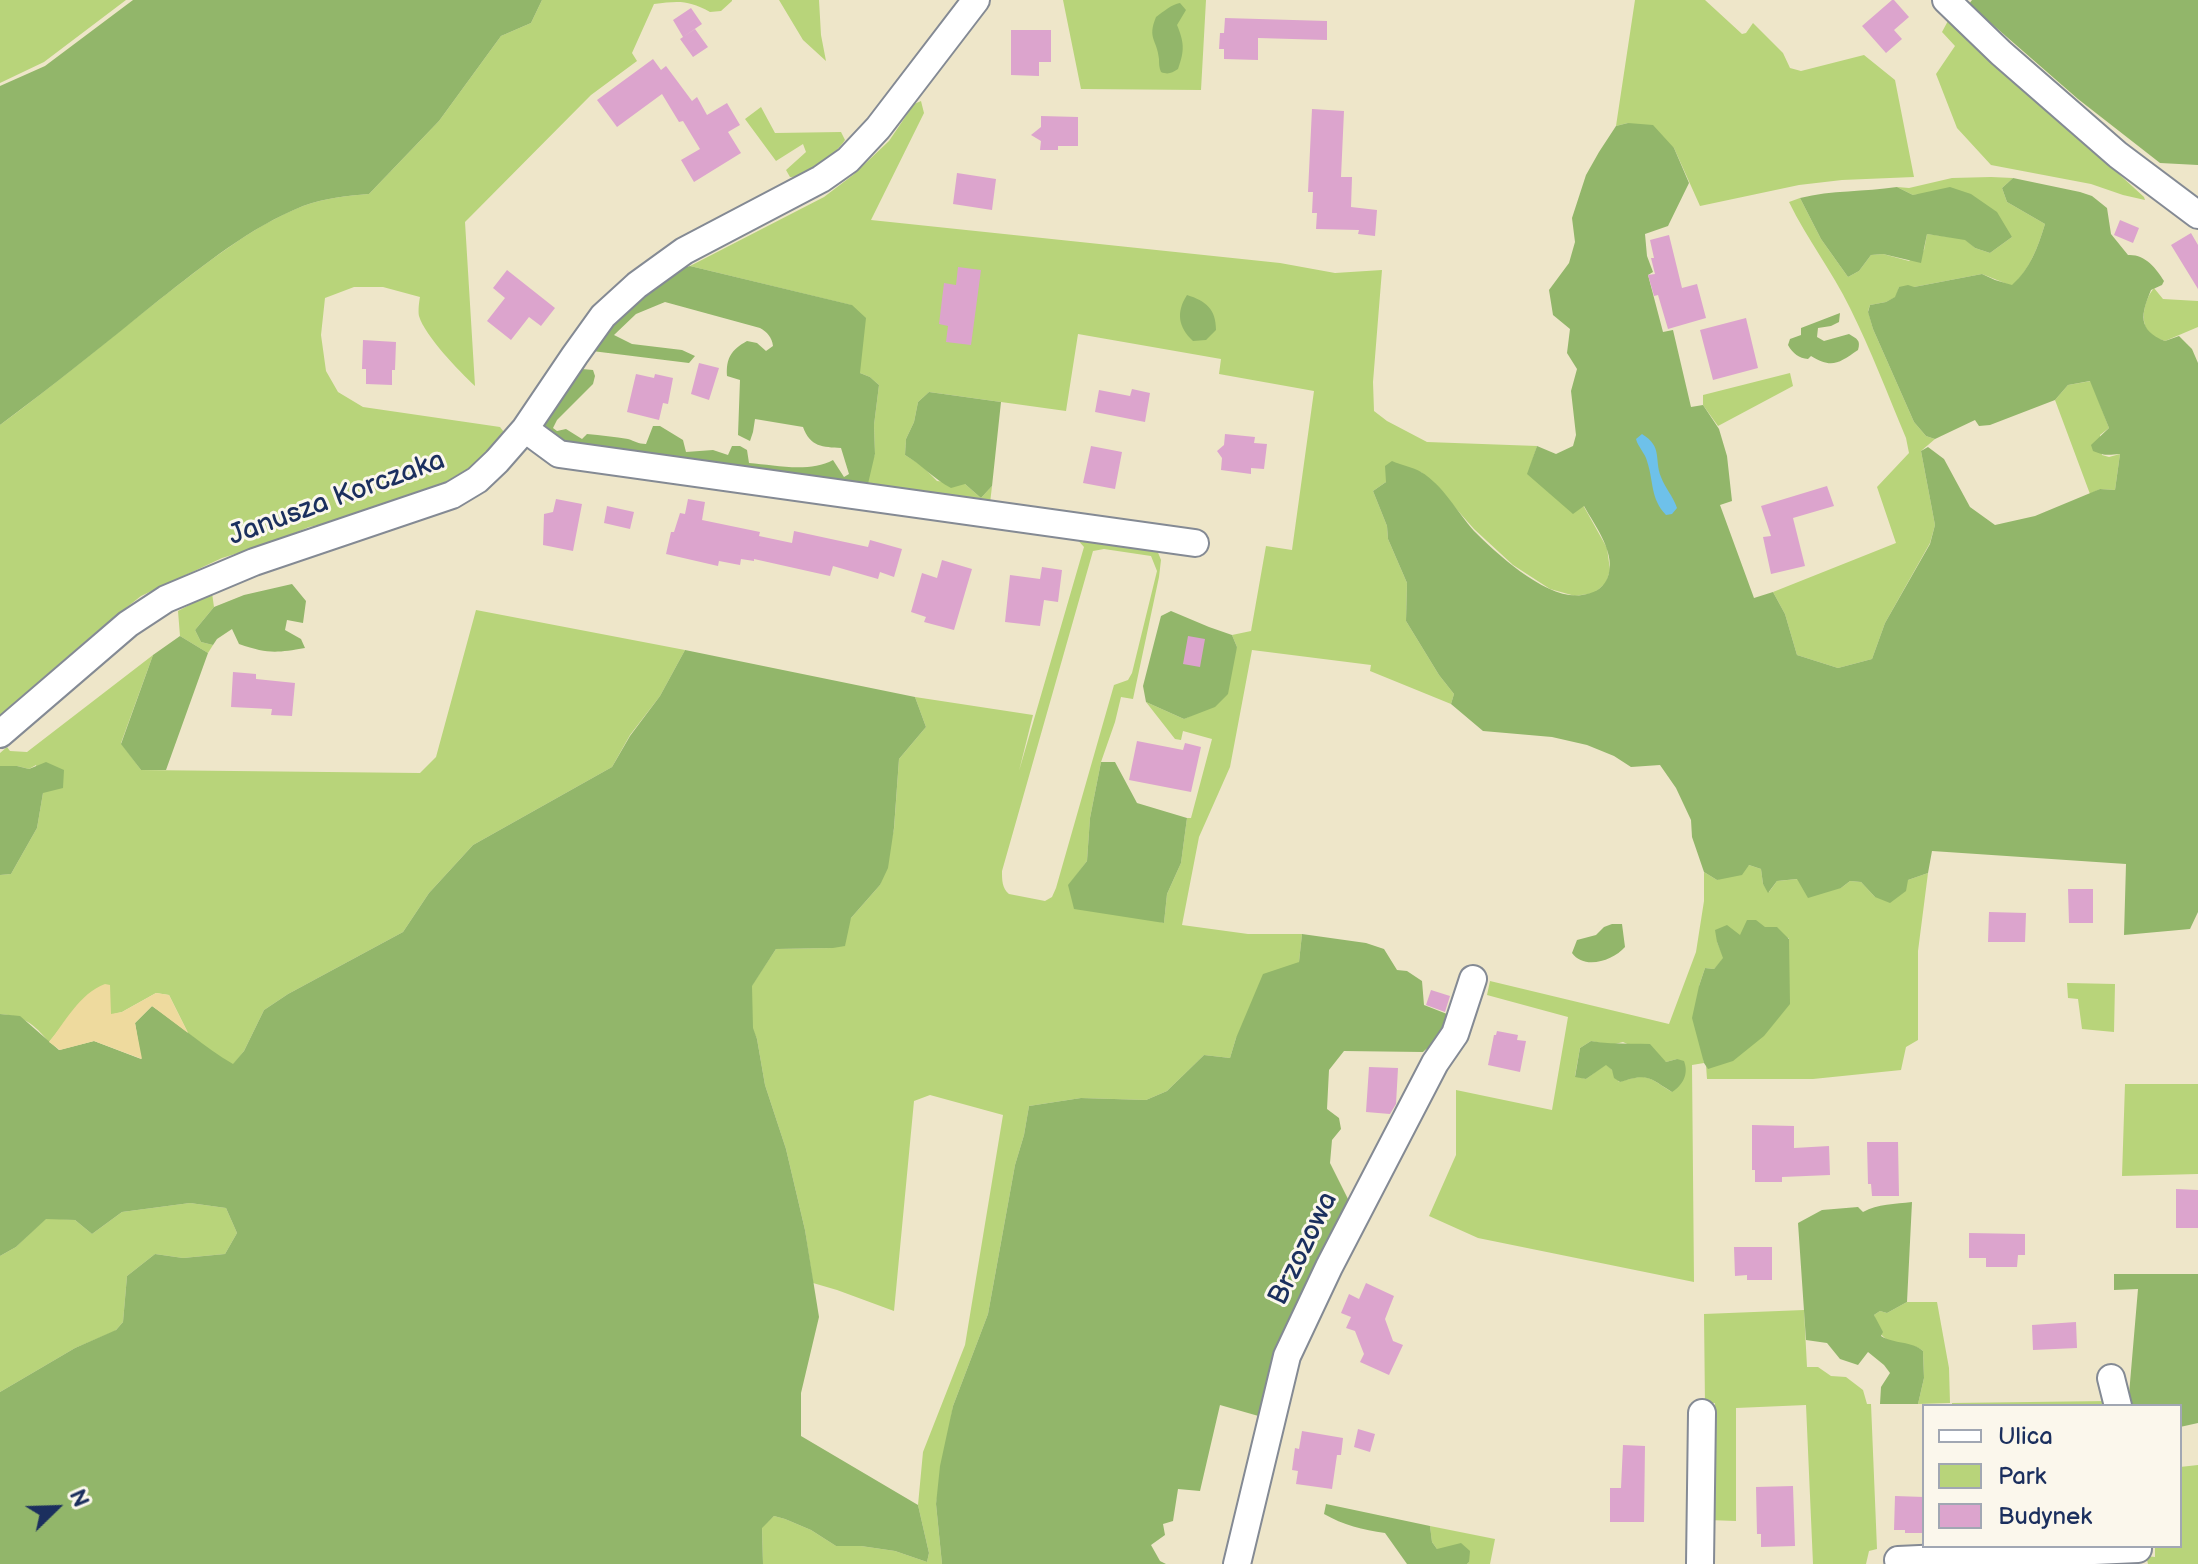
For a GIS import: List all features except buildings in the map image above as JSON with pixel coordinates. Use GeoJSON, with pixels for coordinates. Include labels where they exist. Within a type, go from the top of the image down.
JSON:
{"type":"FeatureCollection","features":[{"type":"Feature","properties":{"kind":"street","name":"Janusza Korczaka"},"geometry":{"type":"LineString","coordinates":[[0,734],[128,624],[166,599],[254,562],[452,495],[477,480],[525,429],[603,316],[637,285],[684,251],[811,185],[848,160],[878,128],[976,0]]}},
{"type":"Feature","properties":{"kind":"street"},"geometry":{"type":"LineString","coordinates":[[1946,0],[2001,53],[2118,155],[2198,215]]}},
{"type":"Feature","properties":{"kind":"street"},"geometry":{"type":"LineString","coordinates":[[525,429],[559,454],[1195,543]]}},
{"type":"Feature","properties":{"kind":"street","name":"Brzozowa"},"geometry":{"type":"LineString","coordinates":[[1237,1564],[1287,1356],[1435,1063],[1455,1034],[1473,979]]}},
{"type":"Feature","properties":{"kind":"street"},"geometry":{"type":"LineString","coordinates":[[2111,1378],[2118,1404]]}},
{"type":"Feature","properties":{"kind":"street"},"geometry":{"type":"LineString","coordinates":[[1700,1564],[1702,1413]]}},
{"type":"Feature","properties":{"kind":"street"},"geometry":{"type":"LineString","coordinates":[[1898,1560],[2138,1553]]}},
{"type":"Feature","properties":{"kind":"green space"},"geometry":{"type":"Polygon","coordinates":[[[0,0],[126,0],[44,62],[0,83],[0,0]]]}},
{"type":"Feature","properties":{"kind":"green space"},"geometry":{"type":"Polygon","coordinates":[[[133,0],[542,0],[531,23],[501,36],[439,121],[369,194],[327,199],[303,206],[246,236],[0,425],[0,86],[45,66],[133,0]]]}},
{"type":"Feature","properties":{"kind":"green space"},"geometry":{"type":"Polygon","coordinates":[[[542,0],[732,1],[721,11],[710,12],[683,2],[654,4],[632,53],[637,61],[591,95],[465,222],[475,386],[452,363],[422,324],[419,316],[420,297],[383,287],[354,287],[325,298],[321,335],[326,371],[338,392],[363,407],[500,427],[507,436],[474,465],[439,486],[381,512],[309,527],[222,558],[141,596],[0,715],[0,425],[230,246],[303,206],[327,199],[369,194],[439,121],[501,36],[531,23],[542,0]]]}},
{"type":"Feature","properties":{"kind":"green space"},"geometry":{"type":"Polygon","coordinates":[[[779,0],[819,0],[826,61],[803,40],[779,0]]]}},
{"type":"Feature","properties":{"kind":"green space"},"geometry":{"type":"Polygon","coordinates":[[[1063,0],[1206,0],[1201,90],[1081,89],[1063,0]]]}},
{"type":"Feature","properties":{"kind":"green space"},"geometry":{"type":"Polygon","coordinates":[[[1635,0],[1705,0],[1742,34],[1753,23],[1783,53],[1790,68],[1801,71],[1864,55],[1895,80],[1914,177],[1799,185],[1700,206],[1674,148],[1628,123],[1616,126],[1635,0]]]}},
{"type":"Feature","properties":{"kind":"green space"},"geometry":{"type":"Polygon","coordinates":[[[1972,0],[2198,0],[2198,165],[2160,163],[2078,99],[1969,4],[1972,0]]]}},
{"type":"Feature","properties":{"kind":"green space"},"geometry":{"type":"Polygon","coordinates":[[[1180,3],[1186,10],[1177,25],[1182,56],[1178,69],[1163,73],[1152,35],[1153,24],[1156,17],[1180,3]]]}},
{"type":"Feature","properties":{"kind":"green space"},"geometry":{"type":"Polygon","coordinates":[[[1949,19],[2145,200],[2091,184],[1991,165],[1957,128],[1936,74],[1955,46],[1942,32],[1949,19]]]}},
{"type":"Feature","properties":{"kind":"green space"},"geometry":{"type":"Polygon","coordinates":[[[921,101],[924,113],[871,220],[1280,263],[1335,273],[1382,270],[1373,382],[1374,411],[1427,442],[1537,446],[1528,474],[1583,505],[1607,548],[1610,570],[1606,583],[1594,593],[1575,596],[1550,589],[1513,565],[1474,529],[1421,472],[1386,482],[1373,491],[1387,526],[1388,539],[1407,583],[1406,621],[1454,694],[1451,704],[1370,671],[1371,665],[1252,650],[1230,767],[1199,837],[1182,925],[1248,934],[1302,934],[1299,962],[1236,1038],[1230,1058],[1204,1055],[1167,1091],[1146,1100],[1081,1098],[1029,1106],[988,1314],[953,1406],[936,1504],[942,1564],[763,1564],[762,1527],[774,1516],[811,1530],[836,1546],[895,1551],[927,1562],[929,1553],[918,1505],[923,1452],[965,1345],[1003,1115],[930,1095],[914,1101],[894,1311],[813,1283],[805,1230],[786,1149],[765,1085],[757,1039],[752,1028],[752,985],[776,949],[832,948],[851,918],[880,885],[894,829],[899,759],[926,727],[915,697],[1033,715],[1019,771],[1084,547],[1075,537],[1157,550],[1161,560],[1133,699],[1121,697],[1101,762],[1090,818],[1087,861],[1069,885],[1073,899],[1164,923],[1167,894],[1181,863],[1187,818],[1191,818],[1212,739],[1183,731],[1181,740],[1175,739],[1146,702],[1184,719],[1197,713],[1237,647],[1232,635],[1251,631],[1266,546],[1292,550],[1314,391],[1219,374],[1221,359],[1078,334],[1066,411],[929,392],[918,402],[906,439],[905,455],[937,481],[965,484],[981,498],[992,486],[989,512],[859,494],[875,454],[874,425],[879,385],[860,373],[851,305],[690,266],[824,197],[889,141],[914,104],[921,101]],[[1104,549],[1093,551],[1002,871],[1002,881],[1009,894],[1045,901],[1052,897],[1056,888],[1114,685],[1128,680],[1132,673],[1157,571],[1151,556],[1104,549]]]}},
{"type":"Feature","properties":{"kind":"green space"},"geometry":{"type":"Polygon","coordinates":[[[761,107],[775,133],[841,132],[845,140],[820,164],[804,174],[790,177],[786,170],[806,152],[803,144],[776,161],[745,119],[761,107]]]}},
{"type":"Feature","properties":{"kind":"green space"},"geometry":{"type":"Polygon","coordinates":[[[1628,123],[1653,125],[1674,148],[1689,183],[1668,226],[1645,234],[1647,256],[1653,272],[1648,275],[1663,332],[1673,330],[1691,407],[1703,405],[1719,429],[1727,456],[1732,501],[1720,505],[1754,598],[1773,592],[1785,614],[1797,655],[1838,668],[1872,659],[1885,623],[1930,544],[1935,525],[1921,451],[1928,447],[1944,459],[1970,507],[1995,525],[2035,516],[2100,489],[2115,490],[2120,454],[2106,455],[2093,451],[2091,445],[2109,428],[2090,381],[2068,385],[2055,400],[1990,425],[1979,426],[1975,420],[1935,439],[1926,436],[1914,422],[1873,329],[1868,312],[1870,305],[1895,297],[1899,287],[1982,274],[2012,285],[2033,257],[2045,224],[2007,202],[2002,188],[2013,178],[2092,196],[2107,208],[2111,234],[2128,255],[2145,259],[2161,276],[2164,281],[2162,285],[2151,290],[2145,307],[2146,326],[2156,337],[2165,341],[2179,336],[2192,349],[2198,363],[2198,912],[2190,929],[2124,935],[2126,864],[1932,851],[1928,873],[1908,880],[1906,891],[1890,903],[1875,897],[1861,882],[1850,881],[1841,888],[1808,898],[1797,879],[1777,881],[1768,893],[1761,869],[1749,865],[1742,875],[1717,880],[1704,872],[1692,837],[1691,820],[1676,788],[1660,765],[1631,767],[1587,745],[1552,737],[1483,731],[1451,704],[1454,694],[1406,621],[1407,583],[1388,539],[1387,526],[1373,491],[1386,482],[1385,466],[1392,461],[1414,469],[1429,477],[1474,531],[1524,574],[1554,591],[1569,595],[1590,593],[1603,586],[1610,570],[1610,560],[1584,506],[1573,514],[1527,474],[1537,446],[1556,454],[1573,446],[1576,435],[1571,391],[1577,369],[1567,353],[1570,329],[1553,315],[1549,290],[1569,263],[1575,242],[1572,218],[1586,175],[1616,126],[1628,123]]]}},
{"type":"Feature","properties":{"kind":"green space"},"geometry":{"type":"Polygon","coordinates":[[[1952,178],[2013,178],[2002,188],[2007,202],[2045,224],[2033,257],[2012,286],[1982,274],[1899,287],[1896,297],[1870,305],[1868,311],[1914,422],[1926,436],[1935,439],[1921,451],[1935,525],[1930,543],[1885,623],[1872,659],[1838,668],[1797,655],[1785,614],[1773,592],[1896,543],[1877,487],[1909,453],[1906,438],[1858,324],[1789,202],[1800,198],[1821,239],[1848,277],[1859,271],[1871,255],[1883,254],[1909,261],[1924,250],[1927,234],[1965,239],[1975,248],[1990,253],[2012,237],[1922,194],[1913,195],[1897,187],[1909,188],[1952,178]]]}},
{"type":"Feature","properties":{"kind":"green space"},"geometry":{"type":"Polygon","coordinates":[[[1897,187],[1913,195],[1950,187],[1971,194],[1997,212],[2012,237],[1990,253],[1975,248],[1965,240],[1927,234],[1921,263],[1883,254],[1871,255],[1859,271],[1848,277],[1821,239],[1800,198],[1897,187]]]}},
{"type":"Feature","properties":{"kind":"green space"},"geometry":{"type":"Polygon","coordinates":[[[690,266],[852,305],[866,318],[860,373],[879,385],[874,425],[875,454],[867,488],[546,439],[541,422],[582,369],[593,370],[593,384],[557,420],[553,428],[557,431],[566,429],[582,439],[587,434],[646,444],[653,426],[660,426],[683,440],[686,452],[713,450],[728,455],[732,446],[740,446],[747,450],[749,463],[803,467],[833,460],[844,477],[849,474],[841,448],[813,442],[803,427],[755,419],[750,441],[738,435],[740,380],[727,376],[727,364],[733,351],[747,341],[757,343],[766,351],[773,346],[769,335],[760,328],[665,302],[636,314],[614,335],[632,344],[682,350],[695,356],[689,363],[592,351],[626,309],[680,269],[690,266]]]}},
{"type":"Feature","properties":{"kind":"green space"},"geometry":{"type":"Polygon","coordinates":[[[2154,288],[2163,299],[2198,301],[2198,327],[2165,341],[2152,336],[2145,325],[2144,312],[2154,288]]]}},
{"type":"Feature","properties":{"kind":"green space"},"geometry":{"type":"Polygon","coordinates":[[[1187,295],[1205,303],[1212,311],[1216,330],[1206,340],[1193,341],[1184,330],[1180,313],[1187,295]]]}},
{"type":"Feature","properties":{"kind":"green space"},"geometry":{"type":"Polygon","coordinates":[[[1840,313],[1839,322],[1818,328],[1817,337],[1824,341],[1849,334],[1858,340],[1858,350],[1830,363],[1811,356],[1802,358],[1788,345],[1790,339],[1801,335],[1801,328],[1840,313]]]}},
{"type":"Feature","properties":{"kind":"green space"},"geometry":{"type":"Polygon","coordinates":[[[1790,373],[1793,386],[1718,426],[1703,405],[1703,395],[1790,373]]]}},
{"type":"Feature","properties":{"kind":"green space"},"geometry":{"type":"Polygon","coordinates":[[[2091,381],[2109,428],[2100,435],[2102,455],[2120,454],[2115,490],[2100,489],[2090,494],[2055,400],[2068,385],[2091,381]]]}},
{"type":"Feature","properties":{"kind":"green space"},"geometry":{"type":"Polygon","coordinates":[[[929,392],[1001,402],[992,486],[981,498],[965,484],[951,488],[905,455],[906,439],[918,402],[929,392]]]}},
{"type":"Feature","properties":{"kind":"green space"},"geometry":{"type":"Polygon","coordinates":[[[292,584],[306,601],[303,623],[287,620],[285,630],[301,639],[305,648],[279,652],[257,650],[239,644],[232,629],[213,645],[201,642],[195,630],[214,607],[244,595],[292,584]]]}},
{"type":"Feature","properties":{"kind":"green space"},"geometry":{"type":"Polygon","coordinates":[[[212,593],[214,607],[195,630],[201,642],[213,645],[208,653],[180,636],[178,611],[212,593]]]}},
{"type":"Feature","properties":{"kind":"green space"},"geometry":{"type":"Polygon","coordinates":[[[476,610],[685,650],[660,696],[630,735],[612,767],[473,845],[429,893],[403,932],[264,1010],[244,1051],[233,1065],[188,1033],[169,995],[156,993],[122,1012],[110,1015],[110,985],[64,1024],[49,1042],[28,1022],[0,1014],[0,875],[11,874],[37,828],[43,793],[36,765],[29,769],[0,766],[0,753],[7,747],[10,751],[27,752],[153,655],[121,743],[141,770],[420,773],[436,757],[476,610]]]}},
{"type":"Feature","properties":{"kind":"green space"},"geometry":{"type":"Polygon","coordinates":[[[1171,611],[1232,635],[1237,647],[1228,694],[1215,707],[1184,719],[1146,702],[1143,686],[1161,616],[1171,611]]]}},
{"type":"Feature","properties":{"kind":"green space"},"geometry":{"type":"Polygon","coordinates":[[[180,636],[208,653],[166,770],[141,770],[121,744],[153,655],[180,636]]]}},
{"type":"Feature","properties":{"kind":"green space"},"geometry":{"type":"Polygon","coordinates":[[[685,650],[915,697],[926,727],[899,759],[888,868],[880,885],[851,918],[845,946],[776,949],[752,986],[753,1028],[765,1085],[786,1149],[805,1230],[819,1317],[801,1393],[801,1436],[918,1505],[929,1553],[927,1562],[895,1551],[836,1546],[811,1530],[774,1516],[762,1528],[763,1564],[0,1564],[0,1392],[75,1348],[116,1330],[123,1322],[127,1276],[155,1254],[183,1258],[225,1254],[237,1233],[226,1208],[190,1203],[122,1212],[92,1234],[75,1220],[46,1219],[16,1247],[0,1256],[0,1014],[20,1016],[59,1050],[94,1041],[141,1059],[135,1023],[152,1006],[233,1064],[244,1051],[264,1010],[403,932],[429,893],[473,845],[612,767],[630,736],[660,696],[685,650]]]}},
{"type":"Feature","properties":{"kind":"green space"},"geometry":{"type":"Polygon","coordinates":[[[46,762],[64,770],[63,788],[43,793],[37,828],[11,874],[0,875],[0,766],[29,769],[46,762]]]}},
{"type":"Feature","properties":{"kind":"green space"},"geometry":{"type":"Polygon","coordinates":[[[1101,762],[1115,762],[1137,803],[1187,818],[1181,863],[1167,894],[1164,923],[1074,909],[1068,885],[1087,861],[1090,818],[1101,762]]]}},
{"type":"Feature","properties":{"kind":"green space"},"geometry":{"type":"Polygon","coordinates":[[[1749,865],[1761,869],[1763,884],[1769,892],[1777,881],[1798,879],[1841,888],[1850,881],[1861,882],[1875,897],[1928,873],[1918,951],[1918,1040],[1906,1047],[1901,1070],[1813,1079],[1707,1079],[1706,1065],[1708,1068],[1789,955],[1789,938],[1740,935],[1717,942],[1724,958],[1714,969],[1705,968],[1699,986],[1704,1063],[1692,1065],[1694,1282],[1478,1238],[1429,1216],[1456,1155],[1456,1090],[1552,1110],[1568,1017],[1487,995],[1490,981],[1669,1024],[1696,952],[1704,901],[1704,872],[1717,880],[1749,865]],[[1591,1041],[1580,1048],[1575,1076],[1586,1079],[1606,1064],[1619,1082],[1647,1078],[1672,1092],[1677,1059],[1666,1062],[1623,1042],[1611,1045],[1591,1041]]]}},
{"type":"Feature","properties":{"kind":"green space"},"geometry":{"type":"Polygon","coordinates":[[[1747,920],[1756,920],[1765,927],[1777,927],[1789,939],[1790,1004],[1764,1036],[1733,1061],[1708,1069],[1692,1018],[1699,986],[1705,968],[1714,969],[1723,958],[1715,930],[1727,925],[1740,935],[1747,920]]]}},
{"type":"Feature","properties":{"kind":"green space"},"geometry":{"type":"Polygon","coordinates":[[[1612,924],[1622,924],[1625,947],[1620,952],[1598,962],[1584,961],[1572,953],[1577,940],[1596,935],[1612,924]]]}},
{"type":"Feature","properties":{"kind":"green space"},"geometry":{"type":"Polygon","coordinates":[[[1302,934],[1366,943],[1384,949],[1397,970],[1407,971],[1422,981],[1424,1005],[1447,1014],[1447,1020],[1440,1035],[1423,1052],[1344,1051],[1329,1070],[1327,1109],[1339,1118],[1341,1129],[1332,1140],[1330,1163],[1352,1207],[1262,1417],[1220,1405],[1200,1491],[1178,1489],[1173,1521],[1163,1524],[1165,1535],[1151,1545],[1160,1561],[1166,1564],[942,1564],[936,1504],[940,1466],[953,1406],[988,1314],[1029,1106],[1081,1098],[1146,1100],[1167,1091],[1204,1055],[1230,1058],[1263,974],[1299,962],[1302,934]]]}},
{"type":"Feature","properties":{"kind":"green space"},"geometry":{"type":"Polygon","coordinates":[[[2067,983],[2115,984],[2114,1032],[2082,1029],[2078,999],[2068,998],[2067,983]]]}},
{"type":"Feature","properties":{"kind":"green space"},"geometry":{"type":"Polygon","coordinates":[[[1591,1041],[1650,1044],[1666,1062],[1684,1061],[1684,1079],[1672,1092],[1648,1078],[1620,1082],[1606,1065],[1586,1079],[1575,1077],[1580,1048],[1591,1041]]]}},
{"type":"Feature","properties":{"kind":"green space"},"geometry":{"type":"Polygon","coordinates":[[[2125,1084],[2198,1084],[2198,1174],[2122,1176],[2125,1084]]]}},
{"type":"Feature","properties":{"kind":"green space"},"geometry":{"type":"Polygon","coordinates":[[[1912,1202],[1907,1302],[1887,1313],[1880,1311],[1874,1315],[1883,1332],[1881,1336],[1923,1351],[1924,1378],[1918,1404],[1880,1404],[1881,1387],[1890,1373],[1884,1365],[1868,1352],[1858,1365],[1840,1359],[1827,1343],[1806,1340],[1798,1223],[1822,1210],[1858,1207],[1863,1212],[1912,1202]]]}},
{"type":"Feature","properties":{"kind":"green space"},"geometry":{"type":"Polygon","coordinates":[[[190,1203],[226,1208],[237,1233],[225,1254],[183,1258],[155,1254],[127,1276],[123,1322],[115,1331],[75,1348],[0,1392],[0,1256],[16,1247],[46,1218],[75,1220],[92,1234],[122,1212],[190,1203]]]}},
{"type":"Feature","properties":{"kind":"green space"},"geometry":{"type":"Polygon","coordinates":[[[2114,1274],[2198,1274],[2198,1423],[2182,1427],[2182,1404],[2128,1404],[2138,1289],[2114,1290],[2114,1274]]]}},
{"type":"Feature","properties":{"kind":"green space"},"geometry":{"type":"Polygon","coordinates":[[[1907,1302],[1937,1302],[1949,1368],[1950,1403],[1918,1404],[1924,1378],[1923,1351],[1890,1341],[1878,1330],[1874,1315],[1880,1311],[1887,1313],[1907,1302]]]}},
{"type":"Feature","properties":{"kind":"green space"},"geometry":{"type":"Polygon","coordinates":[[[1804,1310],[1807,1367],[1818,1367],[1831,1376],[1846,1377],[1863,1390],[1867,1404],[1871,1404],[1877,1549],[1869,1551],[1866,1564],[1813,1564],[1806,1405],[1736,1408],[1736,1521],[1708,1520],[1707,1424],[1715,1403],[1705,1405],[1704,1314],[1804,1310]]]}},
{"type":"Feature","properties":{"kind":"green space"},"geometry":{"type":"Polygon","coordinates":[[[2108,1401],[2108,1404],[1952,1403],[2108,1401]]]}},
{"type":"Feature","properties":{"kind":"green space"},"geometry":{"type":"Polygon","coordinates":[[[2198,1465],[2198,1564],[2148,1564],[2146,1556],[2155,1557],[2155,1548],[2182,1548],[2182,1467],[2198,1465]]]}},
{"type":"Feature","properties":{"kind":"green space"},"geometry":{"type":"Polygon","coordinates":[[[1326,1504],[1430,1526],[1432,1542],[1437,1549],[1461,1543],[1470,1551],[1469,1562],[1407,1564],[1385,1533],[1331,1518],[1324,1514],[1326,1504]]]}},
{"type":"Feature","properties":{"kind":"green space"},"geometry":{"type":"Polygon","coordinates":[[[1430,1526],[1495,1539],[1490,1564],[1467,1564],[1469,1562],[1437,1549],[1432,1542],[1430,1526]]]}},
{"type":"Feature","properties":{"kind":"sand"},"geometry":{"type":"Polygon","coordinates":[[[105,984],[110,985],[111,1014],[122,1012],[156,993],[169,995],[188,1033],[152,1006],[135,1023],[142,1059],[94,1041],[60,1050],[49,1042],[80,1001],[105,984]]]}},
{"type":"Feature","properties":{"kind":"water"},"geometry":{"type":"Polygon","coordinates":[[[1642,434],[1655,449],[1661,477],[1677,508],[1672,514],[1666,515],[1655,496],[1647,461],[1636,439],[1642,434]]]}}]}
